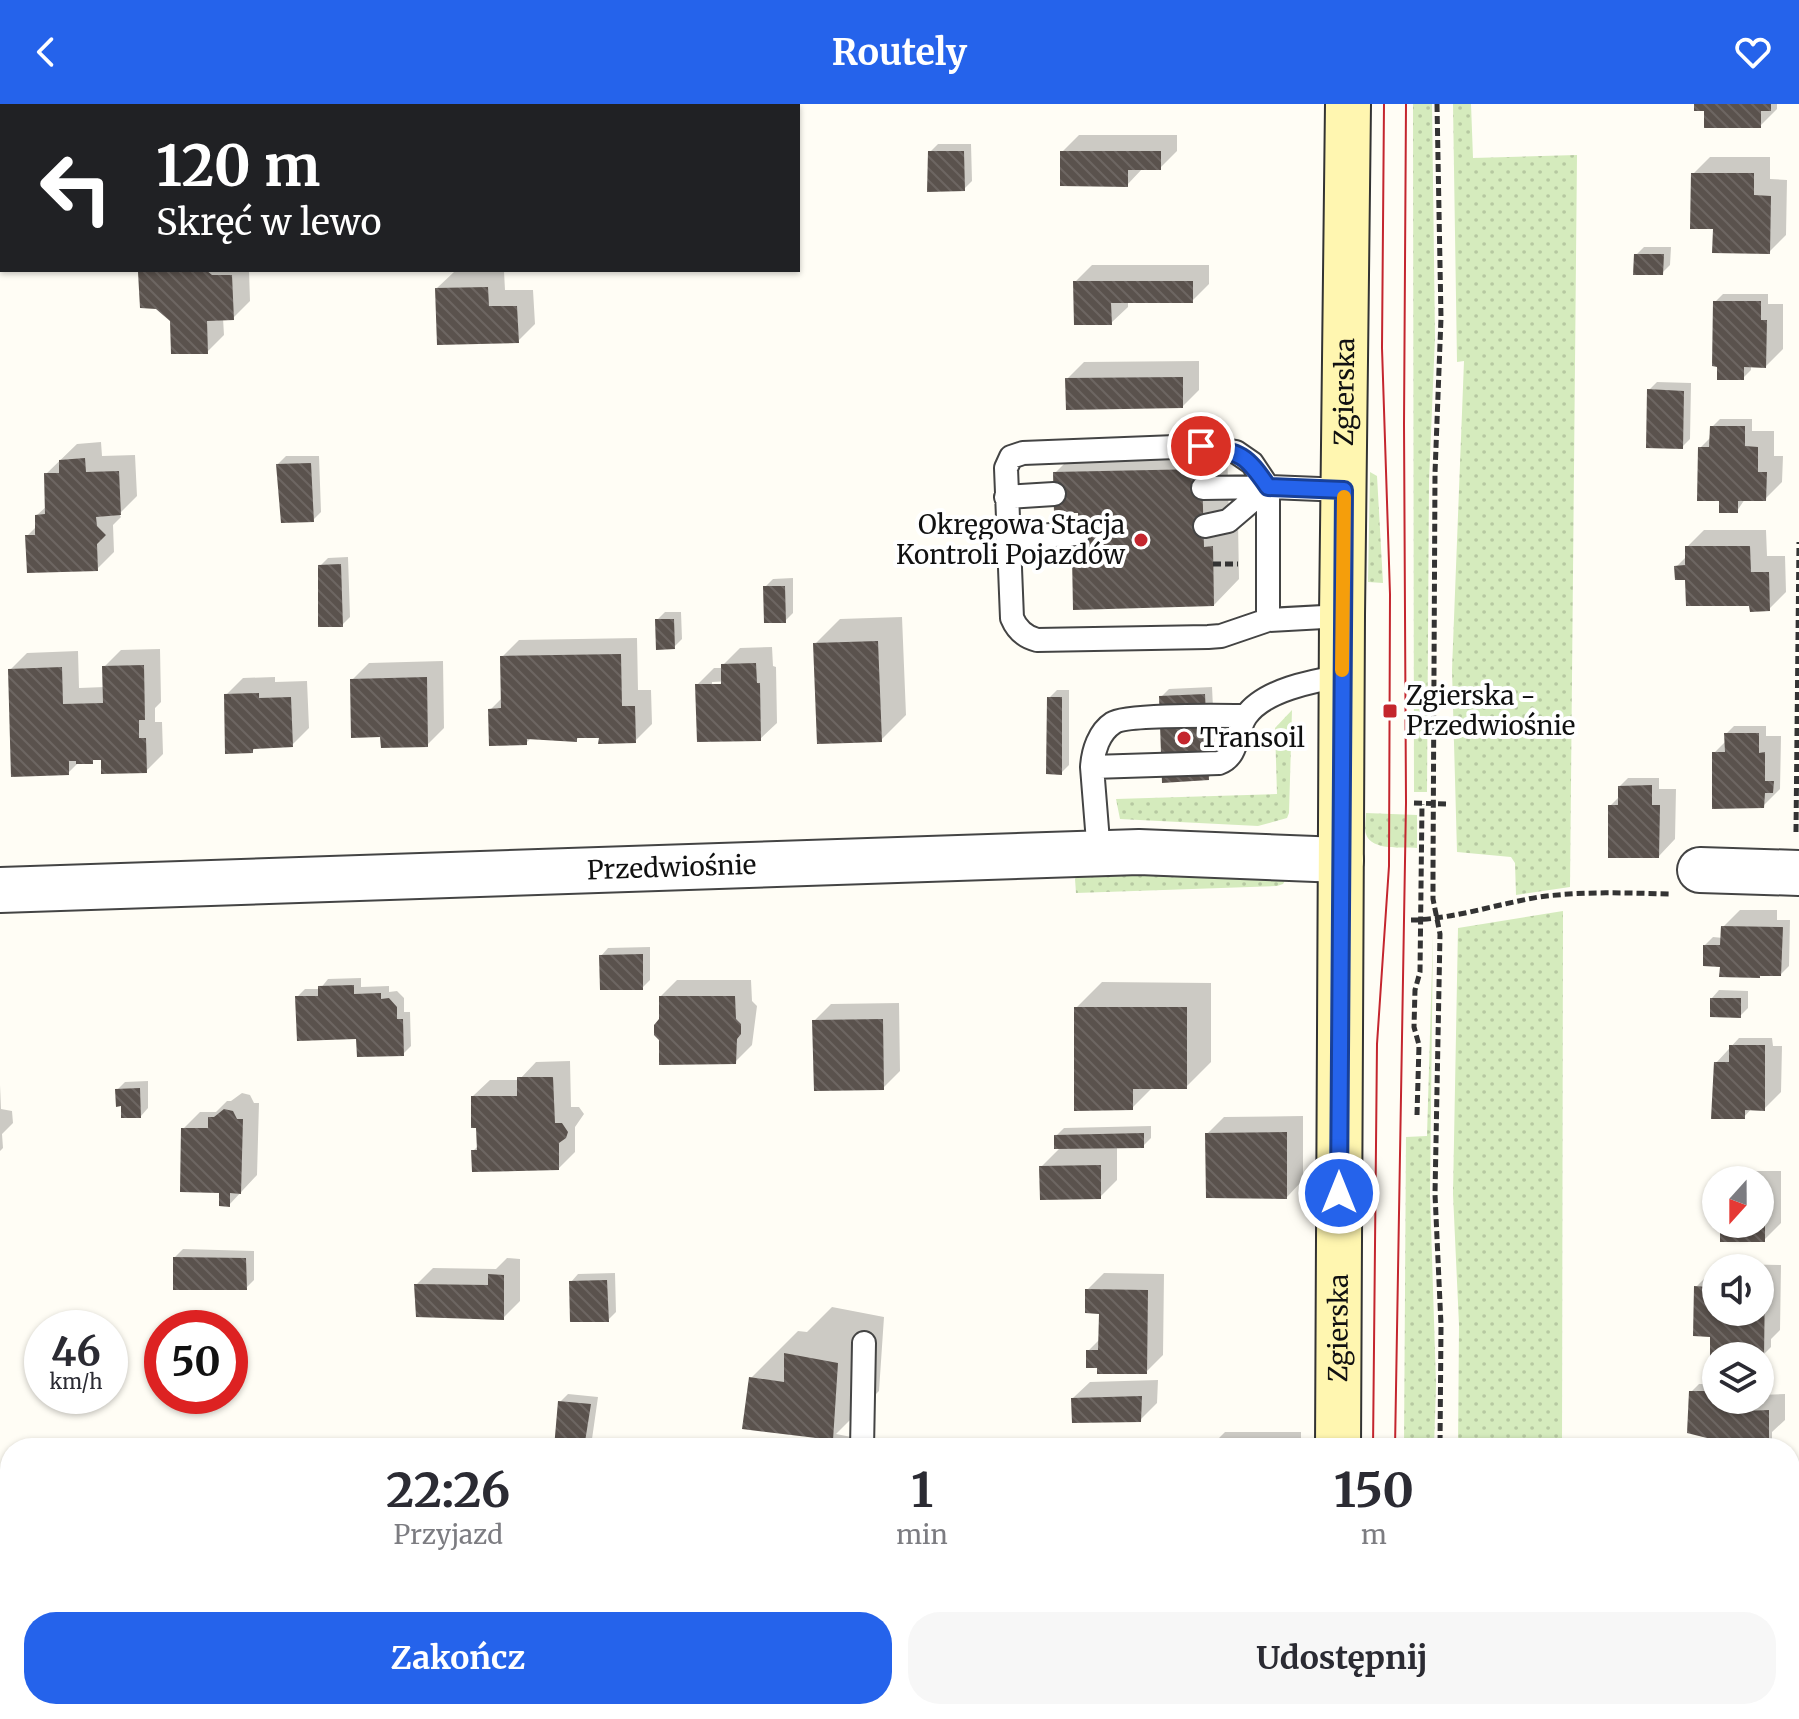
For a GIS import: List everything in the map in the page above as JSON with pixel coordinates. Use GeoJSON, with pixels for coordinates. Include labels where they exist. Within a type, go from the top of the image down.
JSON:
{"type":"FeatureCollection","features":[{"type":"Feature","properties":{"kind":"main road","name":"Zgierska"},"geometry":{"type":"LineString","coordinates":[[1338,1438],[1348,104]]}},
{"type":"Feature","properties":{"kind":"street","name":"Przedwiośnie"},"geometry":{"type":"LineString","coordinates":[[0,890],[1099,854],[1172,853],[1341,860]]}},
{"type":"Feature","properties":{"kind":"street"},"geometry":{"type":"LineString","coordinates":[[1700,870],[1797,873]]}},
{"type":"Feature","properties":{"kind":"lane"},"geometry":{"type":"LineString","coordinates":[[1268,620],[1268,487],[1252,463],[1236,452],[1201,446],[1023,453],[1011,457],[1006,468],[1006,497],[1012,618],[1029,638],[1208,637],[1221,636],[1268,620],[1342,616]]}},
{"type":"Feature","properties":{"kind":"lane"},"geometry":{"type":"LineString","coordinates":[[1205,526],[1228,521],[1268,487]]}},
{"type":"Feature","properties":{"kind":"lane"},"geometry":{"type":"LineString","coordinates":[[1203,488],[1344,490]]}},
{"type":"Feature","properties":{"kind":"lane"},"geometry":{"type":"LineString","coordinates":[[1006,497],[1054,494]]}},
{"type":"Feature","properties":{"kind":"lane"},"geometry":{"type":"LineString","coordinates":[[1007,537],[1078,534]]}},
{"type":"Feature","properties":{"kind":"lane"},"geometry":{"type":"LineString","coordinates":[[1092,767],[1227,760],[1246,716],[1265,700],[1304,683],[1342,676]]}},
{"type":"Feature","properties":{"kind":"lane"},"geometry":{"type":"LineString","coordinates":[[1099,854],[1092,767],[1102,732],[1121,719],[1246,716]]}},
{"type":"Feature","properties":{"kind":"lane"},"geometry":{"type":"LineString","coordinates":[[862,1438],[864,1343]]}},
{"type":"Feature","properties":{"kind":"path"},"geometry":{"type":"LineString","coordinates":[[1437,104],[1441,318],[1435,473],[1433,899],[1440,934],[1435,1194],[1441,1325],[1440,1438]]}},
{"type":"Feature","properties":{"kind":"path"},"geometry":{"type":"LineString","coordinates":[[1797,873],[1799,542]]}},
{"type":"Feature","properties":{"kind":"path"},"geometry":{"type":"LineString","coordinates":[[1414,803],[1446,804]]}},
{"type":"Feature","properties":{"kind":"path"},"geometry":{"type":"LineString","coordinates":[[1417,1115],[1419,1045],[1414,1027],[1415,990],[1420,972],[1422,804]]}},
{"type":"Feature","properties":{"kind":"path"},"geometry":{"type":"LineString","coordinates":[[1411,920],[1437,919],[1492,905],[1570,893],[1694,894],[1700,870]]}},
{"type":"Feature","properties":{"kind":"green space"},"geometry":{"type":"Polygon","coordinates":[[[1413,104],[1432,104],[1435,337],[1429,481],[1427,792],[1414,792],[1413,104]]]}},
{"type":"Feature","properties":{"kind":"green space"},"geometry":{"type":"Polygon","coordinates":[[[1453,104],[1471,104],[1473,158],[1577,155],[1570,887],[1516,895],[1515,863],[1511,857],[1457,852],[1452,670],[1464,361],[1457,362],[1453,104]]]}},
{"type":"Feature","properties":{"kind":"green space"},"geometry":{"type":"Polygon","coordinates":[[[1370,472],[1377,476],[1383,583],[1368,582],[1370,472]]]}},
{"type":"Feature","properties":{"kind":"green space"},"geometry":{"type":"Polygon","coordinates":[[[1292,710],[1287,818],[1258,826],[1120,819],[1116,799],[1277,794],[1275,728],[1292,710]]]}},
{"type":"Feature","properties":{"kind":"green space"},"geometry":{"type":"Polygon","coordinates":[[[1366,813],[1417,815],[1417,848],[1374,843],[1365,832],[1366,813]]]}},
{"type":"Feature","properties":{"kind":"green space"},"geometry":{"type":"Polygon","coordinates":[[[1080,870],[1287,877],[1283,884],[1277,886],[1076,893],[1075,879],[1080,870]]]}},
{"type":"Feature","properties":{"kind":"green space"},"geometry":{"type":"Polygon","coordinates":[[[1563,911],[1562,1438],[1458,1438],[1459,1325],[1453,1194],[1458,928],[1563,911]]]}},
{"type":"Feature","properties":{"kind":"green space"},"geometry":{"type":"Polygon","coordinates":[[[1433,933],[1430,1194],[1436,1384],[1434,1438],[1404,1438],[1406,1137],[1427,1136],[1433,933]]]}},
{"type":"Feature","properties":{"kind":"building"},"geometry":{"type":"Polygon","coordinates":[[[1694,104],[1771,104],[1771,111],[1761,111],[1761,128],[1704,128],[1704,111],[1694,111],[1694,104]]]}},
{"type":"Feature","properties":{"kind":"building"},"geometry":{"type":"Polygon","coordinates":[[[928,151],[964,151],[965,191],[927,192],[928,151]]]}},
{"type":"Feature","properties":{"kind":"building"},"geometry":{"type":"Polygon","coordinates":[[[1060,151],[1161,151],[1161,170],[1128,170],[1128,187],[1060,186],[1060,151]]]}},
{"type":"Feature","properties":{"kind":"building"},"geometry":{"type":"Polygon","coordinates":[[[1691,173],[1754,173],[1754,195],[1771,196],[1770,254],[1712,253],[1713,229],[1690,229],[1691,173]]]}},
{"type":"Feature","properties":{"kind":"building"},"geometry":{"type":"Polygon","coordinates":[[[1634,254],[1664,254],[1663,275],[1633,275],[1634,254]]]}},
{"type":"Feature","properties":{"kind":"building"},"geometry":{"type":"Polygon","coordinates":[[[138,272],[232,275],[234,320],[207,321],[208,354],[171,354],[170,321],[156,309],[140,308],[138,272]]]}},
{"type":"Feature","properties":{"kind":"building"},"geometry":{"type":"Polygon","coordinates":[[[1073,281],[1193,281],[1193,303],[1111,303],[1112,325],[1074,325],[1073,281]]]}},
{"type":"Feature","properties":{"kind":"building"},"geometry":{"type":"Polygon","coordinates":[[[488,287],[489,306],[517,306],[519,343],[437,345],[435,288],[488,287]]]}},
{"type":"Feature","properties":{"kind":"building"},"geometry":{"type":"Polygon","coordinates":[[[1713,301],[1761,301],[1761,320],[1767,320],[1766,368],[1744,367],[1744,380],[1717,380],[1717,367],[1712,366],[1713,301]]]}},
{"type":"Feature","properties":{"kind":"building"},"geometry":{"type":"Polygon","coordinates":[[[1183,377],[1183,408],[1066,410],[1065,378],[1183,377]]]}},
{"type":"Feature","properties":{"kind":"building"},"geometry":{"type":"Polygon","coordinates":[[[1647,389],[1684,391],[1683,449],[1646,448],[1647,389]]]}},
{"type":"Feature","properties":{"kind":"building"},"geometry":{"type":"Polygon","coordinates":[[[1710,426],[1745,426],[1745,446],[1758,447],[1758,472],[1767,472],[1766,501],[1738,501],[1738,513],[1719,513],[1719,501],[1697,501],[1698,447],[1709,447],[1710,426]]]}},
{"type":"Feature","properties":{"kind":"building"},"geometry":{"type":"Polygon","coordinates":[[[85,458],[86,472],[119,471],[121,515],[96,517],[97,526],[106,535],[97,544],[98,571],[27,573],[25,535],[35,535],[35,515],[45,514],[44,473],[59,473],[59,460],[85,458]]]}},
{"type":"Feature","properties":{"kind":"building"},"geometry":{"type":"Polygon","coordinates":[[[311,463],[314,522],[281,523],[276,464],[311,463]]]}},
{"type":"Feature","properties":{"kind":"building","name":"Okręgowa Stacja Kontroli Pojazdów"},"geometry":{"type":"Polygon","coordinates":[[[1202,469],[1204,547],[1213,546],[1214,606],[1073,610],[1072,556],[1079,556],[1078,513],[1054,513],[1053,472],[1202,469]]]}},
{"type":"Feature","properties":{"kind":"building"},"geometry":{"type":"Polygon","coordinates":[[[1685,546],[1750,546],[1751,572],[1769,572],[1770,611],[1750,612],[1749,606],[1686,606],[1685,580],[1675,580],[1674,566],[1685,565],[1685,546]]]}},
{"type":"Feature","properties":{"kind":"building"},"geometry":{"type":"Polygon","coordinates":[[[341,564],[343,627],[318,627],[318,565],[341,564]]]}},
{"type":"Feature","properties":{"kind":"building"},"geometry":{"type":"Polygon","coordinates":[[[763,586],[785,586],[786,623],[764,623],[763,586]]]}},
{"type":"Feature","properties":{"kind":"building"},"geometry":{"type":"Polygon","coordinates":[[[655,619],[674,619],[675,649],[656,650],[655,619]]]}},
{"type":"Feature","properties":{"kind":"building"},"geometry":{"type":"Polygon","coordinates":[[[878,641],[882,742],[817,744],[813,643],[878,641]]]}},
{"type":"Feature","properties":{"kind":"building"},"geometry":{"type":"Polygon","coordinates":[[[621,654],[622,706],[635,706],[636,743],[598,744],[599,738],[577,738],[577,742],[527,739],[527,745],[489,746],[488,709],[501,708],[500,656],[621,654]]]}},
{"type":"Feature","properties":{"kind":"building"},"geometry":{"type":"Polygon","coordinates":[[[756,663],[757,683],[760,683],[761,741],[697,742],[695,684],[721,684],[721,664],[756,663]]]}},
{"type":"Feature","properties":{"kind":"building"},"geometry":{"type":"Polygon","coordinates":[[[144,665],[145,720],[139,720],[139,738],[146,738],[147,773],[101,774],[101,760],[93,760],[93,764],[69,761],[69,775],[11,777],[8,669],[62,667],[63,704],[103,703],[102,666],[144,665]]]}},
{"type":"Feature","properties":{"kind":"building"},"geometry":{"type":"Polygon","coordinates":[[[427,677],[428,747],[381,748],[380,737],[351,738],[350,679],[427,677]]]}},
{"type":"Feature","properties":{"kind":"building"},"geometry":{"type":"Polygon","coordinates":[[[259,693],[259,698],[291,697],[293,747],[225,754],[224,694],[259,693]]]}},
{"type":"Feature","properties":{"kind":"building","name":"Transoil"},"geometry":{"type":"Polygon","coordinates":[[[1205,694],[1209,780],[1162,783],[1159,696],[1205,694]]]}},
{"type":"Feature","properties":{"kind":"building"},"geometry":{"type":"Polygon","coordinates":[[[1047,697],[1062,697],[1062,775],[1046,774],[1047,697]]]}},
{"type":"Feature","properties":{"kind":"building"},"geometry":{"type":"Polygon","coordinates":[[[1724,733],[1759,733],[1759,753],[1765,752],[1765,781],[1774,781],[1773,793],[1765,793],[1764,808],[1712,809],[1712,752],[1725,752],[1724,733]]]}},
{"type":"Feature","properties":{"kind":"building"},"geometry":{"type":"Polygon","coordinates":[[[1652,785],[1652,805],[1660,805],[1659,858],[1608,858],[1608,805],[1618,805],[1618,786],[1652,785]]]}},
{"type":"Feature","properties":{"kind":"building"},"geometry":{"type":"Polygon","coordinates":[[[1721,926],[1783,927],[1781,976],[1719,977],[1720,967],[1703,966],[1703,945],[1720,945],[1721,926]]]}},
{"type":"Feature","properties":{"kind":"building"},"geometry":{"type":"Polygon","coordinates":[[[643,954],[643,990],[600,990],[599,955],[643,954]]]}},
{"type":"Feature","properties":{"kind":"building"},"geometry":{"type":"Polygon","coordinates":[[[354,985],[354,994],[381,993],[381,999],[389,998],[397,1007],[397,1019],[403,1019],[404,1056],[357,1057],[356,1039],[297,1041],[295,996],[318,996],[318,986],[354,985]]]}},
{"type":"Feature","properties":{"kind":"building"},"geometry":{"type":"Polygon","coordinates":[[[659,996],[735,996],[736,1019],[741,1024],[736,1064],[659,1065],[659,1040],[654,1035],[654,1025],[659,1019],[659,996]]]}},
{"type":"Feature","properties":{"kind":"building"},"geometry":{"type":"Polygon","coordinates":[[[1710,998],[1741,998],[1741,1018],[1710,1017],[1710,998]]]}},
{"type":"Feature","properties":{"kind":"building"},"geometry":{"type":"Polygon","coordinates":[[[1074,1007],[1187,1007],[1187,1089],[1133,1089],[1133,1110],[1074,1111],[1074,1007]]]}},
{"type":"Feature","properties":{"kind":"building"},"geometry":{"type":"Polygon","coordinates":[[[883,1019],[884,1090],[814,1091],[812,1020],[883,1019]]]}},
{"type":"Feature","properties":{"kind":"building"},"geometry":{"type":"Polygon","coordinates":[[[1729,1045],[1765,1045],[1765,1111],[1745,1110],[1745,1119],[1711,1119],[1714,1062],[1729,1062],[1729,1045]]]}},
{"type":"Feature","properties":{"kind":"building"},"geometry":{"type":"Polygon","coordinates":[[[517,1077],[553,1077],[555,1123],[562,1123],[568,1132],[559,1143],[559,1170],[472,1172],[471,1150],[477,1150],[476,1128],[471,1128],[471,1096],[517,1096],[517,1077]]]}},
{"type":"Feature","properties":{"kind":"building"},"geometry":{"type":"Polygon","coordinates":[[[140,1088],[141,1118],[121,1118],[121,1106],[116,1107],[115,1089],[140,1088]]]}},
{"type":"Feature","properties":{"kind":"building"},"geometry":{"type":"Polygon","coordinates":[[[224,1109],[233,1111],[237,1119],[243,1119],[241,1194],[230,1193],[230,1207],[219,1206],[219,1193],[180,1192],[181,1128],[208,1128],[208,1117],[214,1117],[224,1109]]]}},
{"type":"Feature","properties":{"kind":"building"},"geometry":{"type":"Polygon","coordinates":[[[1287,1132],[1287,1199],[1206,1198],[1205,1133],[1287,1132]]]}},
{"type":"Feature","properties":{"kind":"building"},"geometry":{"type":"Polygon","coordinates":[[[1144,1133],[1144,1148],[1054,1149],[1054,1135],[1144,1133]]]}},
{"type":"Feature","properties":{"kind":"building"},"geometry":{"type":"Polygon","coordinates":[[[1101,1165],[1101,1199],[1040,1200],[1039,1166],[1101,1165]]]}},
{"type":"Feature","properties":{"kind":"building"},"geometry":{"type":"Polygon","coordinates":[[[1720,1238],[1765,1238],[1765,1242],[1720,1242],[1720,1238]]]}},
{"type":"Feature","properties":{"kind":"building"},"geometry":{"type":"Polygon","coordinates":[[[173,1257],[246,1258],[247,1290],[173,1290],[173,1257]]]}},
{"type":"Feature","properties":{"kind":"building"},"geometry":{"type":"Polygon","coordinates":[[[488,1274],[504,1275],[504,1320],[416,1317],[414,1284],[488,1285],[488,1274]]]}},
{"type":"Feature","properties":{"kind":"building"},"geometry":{"type":"Polygon","coordinates":[[[607,1280],[609,1322],[570,1322],[569,1281],[607,1280]]]}},
{"type":"Feature","properties":{"kind":"building"},"geometry":{"type":"Polygon","coordinates":[[[1694,1286],[1702,1287],[1702,1326],[1764,1326],[1764,1342],[1710,1342],[1710,1337],[1693,1336],[1694,1286]]]}},
{"type":"Feature","properties":{"kind":"building"},"geometry":{"type":"Polygon","coordinates":[[[1085,1289],[1148,1290],[1147,1374],[1097,1374],[1097,1368],[1086,1368],[1086,1350],[1098,1350],[1099,1314],[1085,1313],[1085,1289]]]}},
{"type":"Feature","properties":{"kind":"building"},"geometry":{"type":"Polygon","coordinates":[[[784,1353],[838,1363],[833,1438],[742,1429],[749,1377],[784,1382],[784,1353]]]}},
{"type":"Feature","properties":{"kind":"building"},"geometry":{"type":"Polygon","coordinates":[[[1689,1391],[1702,1391],[1702,1414],[1769,1414],[1769,1438],[1707,1438],[1687,1433],[1689,1391]]]}},
{"type":"Feature","properties":{"kind":"building"},"geometry":{"type":"Polygon","coordinates":[[[1142,1396],[1141,1422],[1072,1423],[1071,1398],[1142,1396]]]}},
{"type":"Feature","properties":{"kind":"building"},"geometry":{"type":"Polygon","coordinates":[[[558,1401],[591,1404],[586,1438],[555,1438],[558,1401]]]}},
{"type":"Feature","properties":{"kind":"tram line"},"geometry":{"type":"LineString","coordinates":[[1373,1438],[1377,1044],[1389,866],[1390,594],[1382,348],[1384,104]]}},
{"type":"Feature","properties":{"kind":"tram line"},"geometry":{"type":"LineString","coordinates":[[1395,1438],[1406,803],[1406,104]]}},
{"type":"Feature","properties":{"kind":"slow traffic"},"geometry":{"type":"LineString","coordinates":[[1342,670],[1344,497]]}},
{"type":"Feature","properties":{"kind":"place","name":"Okręgowa Stacja Kontroli Pojazdów"},"geometry":{"type":"Point","coordinates":[1141,540]}},
{"type":"Feature","properties":{"kind":"place","name":"Zgierska - Przedwiośnie"},"geometry":{"type":"Point","coordinates":[1390,711]}},
{"type":"Feature","properties":{"kind":"place","name":"Transoil"},"geometry":{"type":"Point","coordinates":[1184,738]}},
{"type":"Feature","properties":{"kind":"route"},"geometry":{"type":"LineString","coordinates":[[1201,446],[1236,452],[1252,463],[1268,487],[1344,490],[1339,1193]]}}]}
